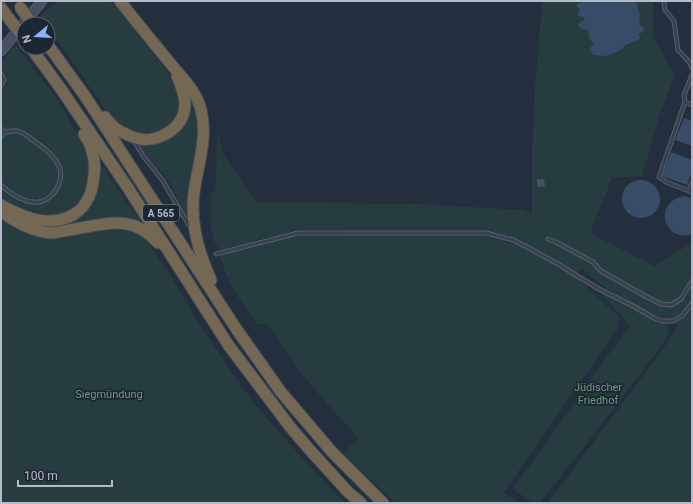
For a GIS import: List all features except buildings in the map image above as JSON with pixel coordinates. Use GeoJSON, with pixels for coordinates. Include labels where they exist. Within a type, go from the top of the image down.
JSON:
{"type":"FeatureCollection","features":[{"type":"Feature","properties":{"kind":"highway"},"geometry":{"type":"LineString","coordinates":[[120,1],[174,69],[193,89],[201,109],[204,129],[203,145],[194,193],[194,228],[205,268],[237,330]]}},
{"type":"Feature","properties":{"kind":"highway"},"geometry":{"type":"LineString","coordinates":[[17,4],[26,16]]}},
{"type":"Feature","properties":{"kind":"highway"},"geometry":{"type":"LineString","coordinates":[[1,8],[16,28]]}},
{"type":"Feature","properties":{"kind":"highway","name":"A 565"},"geometry":{"type":"LineString","coordinates":[[37,56],[128,188],[229,346],[291,428],[348,492],[361,503]]}},
{"type":"Feature","properties":{"kind":"highway","name":"A 565"},"geometry":{"type":"LineString","coordinates":[[56,56],[85,96],[237,330],[281,392],[332,452],[383,503]]}},
{"type":"Feature","properties":{"kind":"highway"},"geometry":{"type":"LineString","coordinates":[[85,96],[116,129],[132,138],[150,140],[159,138],[177,126],[184,111],[185,102],[183,91],[174,69]]}},
{"type":"Feature","properties":{"kind":"highway"},"geometry":{"type":"LineString","coordinates":[[1,205],[26,218],[52,222],[63,220],[74,215],[81,209],[89,198],[94,183],[95,168],[91,148],[61,89]]}},
{"type":"Feature","properties":{"kind":"highway"},"geometry":{"type":"LineString","coordinates":[[1,212],[22,225],[40,232],[53,233],[106,223],[128,224],[142,230],[152,237],[180,270]]}},
{"type":"Feature","properties":{"kind":"main road"},"geometry":{"type":"LineString","coordinates":[[1,51],[42,1]]}},
{"type":"Feature","properties":{"kind":"lane"},"geometry":{"type":"LineString","coordinates":[[664,1],[665,10],[674,21],[678,50],[690,63],[692,68]]}},
{"type":"Feature","properties":{"kind":"lane"},"geometry":{"type":"LineString","coordinates":[[1,74],[4,80],[1,85]]}},
{"type":"Feature","properties":{"kind":"lane"},"geometry":{"type":"LineString","coordinates":[[692,75],[684,95],[684,102],[658,177],[666,182],[691,191],[692,183]]}},
{"type":"Feature","properties":{"kind":"lane"},"geometry":{"type":"LineString","coordinates":[[684,102],[692,104]]}},
{"type":"Feature","properties":{"kind":"lane"},"geometry":{"type":"LineString","coordinates":[[1,129],[5,132],[16,131],[23,133],[54,157],[60,167],[61,179],[56,190],[47,199],[35,203],[23,200],[7,191],[1,185]]}},
{"type":"Feature","properties":{"kind":"lane"},"geometry":{"type":"LineString","coordinates":[[1,137],[5,132]]}},
{"type":"Feature","properties":{"kind":"lane"},"geometry":{"type":"LineString","coordinates":[[132,138],[144,157],[163,181],[196,237]]}},
{"type":"Feature","properties":{"kind":"lane"},"geometry":{"type":"LineString","coordinates":[[216,254],[298,233],[486,233],[513,240],[525,246],[597,288],[662,321],[674,321],[684,315],[692,303]]}},
{"type":"Feature","properties":{"kind":"lane"},"geometry":{"type":"LineString","coordinates":[[548,239],[594,262],[601,271],[661,304],[671,305],[681,299],[692,281]]}},
{"type":"Feature","properties":{"kind":"green space"},"geometry":{"type":"Polygon","coordinates":[[[57,1],[110,1],[174,80],[178,90],[180,102],[178,114],[167,129],[148,135],[129,130],[109,115],[56,39],[56,16],[40,16],[57,1]]]}},
{"type":"Feature","properties":{"kind":"green space"},"geometry":{"type":"Polygon","coordinates":[[[542,1],[583,1],[584,2],[580,10],[589,33],[619,51],[626,45],[640,39],[640,15],[636,1],[653,1],[653,37],[675,75],[660,114],[642,176],[612,178],[590,233],[654,266],[692,243],[692,277],[673,302],[679,303],[692,288],[692,299],[681,314],[670,319],[657,316],[634,305],[602,286],[582,269],[578,273],[508,235],[484,231],[297,230],[219,249],[215,243],[211,229],[210,214],[210,193],[215,191],[218,133],[223,154],[258,203],[419,204],[523,210],[532,214],[532,149],[535,86],[542,1]]]}},
{"type":"Feature","properties":{"kind":"green space"},"geometry":{"type":"Polygon","coordinates":[[[15,44],[16,56],[24,56],[60,103],[82,143],[89,164],[87,193],[81,202],[67,214],[49,219],[18,209],[1,197],[1,63],[15,44]]]}},
{"type":"Feature","properties":{"kind":"green space"},"geometry":{"type":"Polygon","coordinates":[[[189,94],[196,111],[198,128],[189,221],[173,188],[165,176],[152,163],[138,142],[171,135],[189,94]]]}},
{"type":"Feature","properties":{"kind":"green space"},"geometry":{"type":"Polygon","coordinates":[[[98,159],[127,204],[147,229],[54,226],[69,223],[89,208],[96,193],[100,178],[98,159]]]}},
{"type":"Feature","properties":{"kind":"green space","name":"Siegmündung"},"geometry":{"type":"Polygon","coordinates":[[[2,216],[16,225],[88,232],[114,228],[131,230],[144,237],[242,387],[268,420],[345,503],[1,503],[2,216]]]}},
{"type":"Feature","properties":{"kind":"green space"},"geometry":{"type":"Polygon","coordinates":[[[482,235],[521,246],[577,278],[619,317],[619,326],[504,492],[519,503],[396,503],[343,453],[359,438],[301,373],[268,325],[257,324],[234,290],[220,257],[221,254],[291,236],[482,235]]]}},
{"type":"Feature","properties":{"kind":"green space","name":"Jüdischer Friedhof"},"geometry":{"type":"Polygon","coordinates":[[[596,289],[658,322],[668,324],[668,334],[666,339],[612,411],[540,503],[533,503],[513,489],[629,326],[625,319],[596,289]]]}},
{"type":"Feature","properties":{"kind":"green space"},"geometry":{"type":"Polygon","coordinates":[[[692,308],[692,503],[548,503],[668,342],[678,322],[692,308]]]}},
{"type":"Feature","properties":{"kind":"water"},"geometry":{"type":"Polygon","coordinates":[[[583,1],[636,1],[640,15],[639,25],[643,27],[644,31],[639,34],[640,39],[626,45],[619,51],[606,56],[593,55],[590,48],[594,43],[589,37],[587,29],[581,29],[578,24],[585,20],[583,17],[578,16],[580,10],[577,7],[577,4],[583,1]]]}},
{"type":"Feature","properties":{"kind":"water"},"geometry":{"type":"Polygon","coordinates":[[[684,118],[692,121],[692,146],[675,140],[684,118]]]}},
{"type":"Feature","properties":{"kind":"water"},"geometry":{"type":"Polygon","coordinates":[[[671,152],[692,160],[692,171],[687,185],[662,176],[671,152]]]}},
{"type":"Feature","properties":{"kind":"water"},"geometry":{"type":"Polygon","coordinates":[[[637,180],[645,180],[655,185],[659,192],[659,206],[655,213],[645,218],[637,218],[627,213],[625,210],[622,203],[622,195],[627,185],[630,183],[637,180]]]}},
{"type":"Feature","properties":{"kind":"water"},"geometry":{"type":"Polygon","coordinates":[[[683,196],[692,198],[692,234],[683,236],[675,233],[669,228],[666,222],[665,214],[667,207],[673,200],[683,196]]]}}]}
